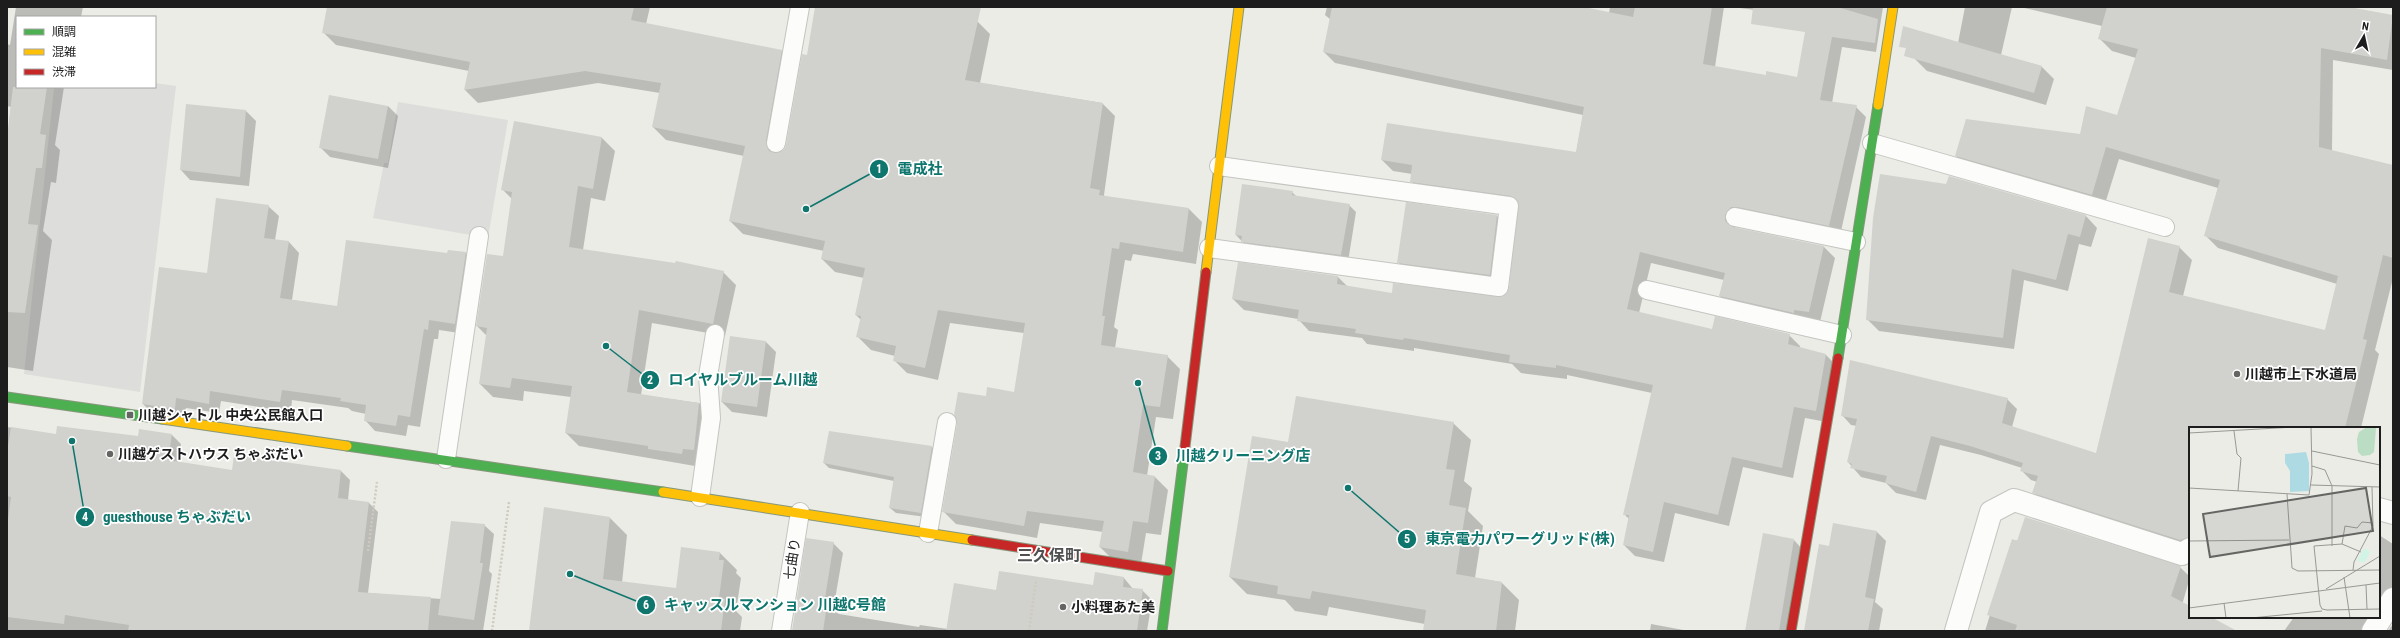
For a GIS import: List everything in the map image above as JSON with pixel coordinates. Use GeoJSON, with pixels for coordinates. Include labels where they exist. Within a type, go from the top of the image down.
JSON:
{"type":"FeatureCollection","features":[{"type":"Feature","properties":{"kind":"street"},"geometry":{"type":"LineString","coordinates":[[1162,631],[1168,571],[1239,7]]}},
{"type":"Feature","properties":{"kind":"street"},"geometry":{"type":"LineString","coordinates":[[1791,631],[1842,335],[1893,7]]}},
{"type":"Feature","properties":{"kind":"street"},"geometry":{"type":"LineString","coordinates":[[7,397],[446,459],[700,497],[1168,571]]}},
{"type":"Feature","properties":{"kind":"street"},"geometry":{"type":"LineString","coordinates":[[1956,631],[1991,512],[2014,500],[2182,554],[2189,550]]}},
{"type":"Feature","properties":{"kind":"street"},"geometry":{"type":"LineString","coordinates":[[2380,509],[2393,512]]}},
{"type":"Feature","properties":{"kind":"street"},"geometry":{"type":"LineString","coordinates":[[2372,631],[2393,599]]}},
{"type":"Feature","properties":{"kind":"lane"},"geometry":{"type":"LineString","coordinates":[[776,143],[800,7]]}},
{"type":"Feature","properties":{"kind":"lane"},"geometry":{"type":"LineString","coordinates":[[1872,143],[2165,227]]}},
{"type":"Feature","properties":{"kind":"lane"},"geometry":{"type":"LineString","coordinates":[[1209,248],[1499,287],[1509,206],[1219,166]]}},
{"type":"Feature","properties":{"kind":"lane"},"geometry":{"type":"LineString","coordinates":[[1735,217],[1856,242]]}},
{"type":"Feature","properties":{"kind":"lane"},"geometry":{"type":"LineString","coordinates":[[446,459],[479,236]]}},
{"type":"Feature","properties":{"kind":"lane"},"geometry":{"type":"LineString","coordinates":[[1647,290],[1842,335]]}},
{"type":"Feature","properties":{"kind":"lane"},"geometry":{"type":"LineString","coordinates":[[700,497],[711,418],[708,376],[715,334]]}},
{"type":"Feature","properties":{"kind":"lane"},"geometry":{"type":"LineString","coordinates":[[928,533],[947,422]]}},
{"type":"Feature","properties":{"kind":"lane","name":"七曲り"},"geometry":{"type":"LineString","coordinates":[[781,631],[800,512]]}},
{"type":"Feature","properties":{"kind":"path"},"geometry":{"type":"LineString","coordinates":[[368,552],[380,450]]}},
{"type":"Feature","properties":{"kind":"path"},"geometry":{"type":"LineString","coordinates":[[492,631],[513,469]]}},
{"type":"Feature","properties":{"kind":"path"},"geometry":{"type":"LineString","coordinates":[[1029,631],[1041,551]]}},
{"type":"Feature","properties":{"kind":"shaded area"},"geometry":{"type":"Polygon","coordinates":[[[156,83],[176,86],[140,392],[24,374],[54,88],[156,88],[156,83]]]}},
{"type":"Feature","properties":{"kind":"shaded area"},"geometry":{"type":"Polygon","coordinates":[[[398,102],[508,120],[488,238],[373,218],[384,163],[388,163],[398,102]]]}},
{"type":"Feature","properties":{"kind":"building"},"geometry":{"type":"Polygon","coordinates":[[[327,7],[634,7],[631,20],[782,50],[766,141],[769,151],[775,153],[784,150],[786,145],[802,54],[807,55],[815,7],[981,7],[965,80],[1103,103],[1090,188],[1100,190],[1099,195],[1189,208],[1183,252],[1120,242],[1119,249],[1112,248],[1102,316],[1105,316],[1101,345],[1168,355],[1160,407],[1143,405],[1133,472],[1155,476],[1148,523],[1133,521],[1128,552],[1099,547],[1104,521],[1027,511],[1024,526],[942,512],[957,424],[954,415],[958,392],[986,396],[987,387],[1014,392],[1025,323],[938,310],[925,368],[893,361],[896,346],[856,337],[861,316],[855,315],[865,268],[821,259],[825,241],[729,221],[745,146],[652,127],[661,83],[585,71],[464,90],[470,62],[322,33],[327,7]]]}},
{"type":"Feature","properties":{"kind":"building"},"geometry":{"type":"Polygon","coordinates":[[[1332,7],[1584,7],[1633,17],[1635,7],[1712,7],[1703,64],[1766,75],[1766,71],[1797,77],[1805,32],[1751,24],[1753,7],[1837,7],[1878,19],[1875,43],[1832,37],[1820,100],[1857,105],[1829,226],[1737,207],[1731,207],[1725,215],[1725,221],[1733,227],[1824,246],[1809,312],[1794,310],[1794,313],[1719,296],[1725,273],[1640,252],[1627,309],[1712,329],[1715,316],[1790,334],[1788,344],[1826,354],[1816,411],[1794,407],[1782,468],[1732,457],[1718,515],[1664,502],[1653,552],[1623,545],[1629,515],[1623,515],[1653,385],[1556,365],[1556,368],[1509,362],[1510,355],[1404,338],[1403,340],[1355,333],[1356,329],[1297,321],[1299,310],[1232,299],[1238,262],[1338,276],[1337,284],[1392,293],[1393,283],[1503,296],[1509,288],[1518,202],[1510,196],[1410,182],[1412,165],[1381,160],[1387,123],[1576,152],[1584,107],[1323,52],[1332,7]]]}},
{"type":"Feature","properties":{"kind":"building"},"geometry":{"type":"Polygon","coordinates":[[[2107,7],[2349,7],[2393,15],[2387,60],[2321,48],[2319,147],[2393,165],[2393,258],[2383,255],[2363,339],[2367,340],[2345,427],[2189,427],[2189,537],[2180,540],[2032,493],[2038,476],[2020,471],[2023,463],[1970,446],[1931,436],[1916,492],[1885,483],[1887,476],[1850,468],[1852,464],[1847,462],[1857,419],[1841,416],[1850,360],[2008,398],[2002,423],[2096,453],[2148,238],[2180,246],[2169,292],[2325,330],[2338,276],[2204,236],[2220,180],[2106,147],[2092,195],[1955,156],[1966,119],[2080,134],[2086,106],[2117,115],[2138,49],[2098,39],[2107,7]]]}},
{"type":"Feature","properties":{"kind":"building"},"geometry":{"type":"Polygon","coordinates":[[[1903,26],[2042,66],[2034,93],[1904,56],[1906,48],[1899,47],[1903,26]]]}},
{"type":"Feature","properties":{"kind":"building"},"geometry":{"type":"Polygon","coordinates":[[[13,87],[47,88],[40,134],[46,135],[42,168],[36,168],[28,224],[38,225],[25,313],[7,312],[7,137],[13,87]]]}},
{"type":"Feature","properties":{"kind":"building"},"geometry":{"type":"Polygon","coordinates":[[[329,95],[388,106],[378,159],[319,148],[329,95]]]}},
{"type":"Feature","properties":{"kind":"building"},"geometry":{"type":"Polygon","coordinates":[[[186,104],[246,110],[240,177],[180,170],[186,104]]]}},
{"type":"Feature","properties":{"kind":"building"},"geometry":{"type":"Polygon","coordinates":[[[514,121],[602,137],[593,189],[578,186],[569,247],[675,263],[676,261],[724,271],[713,324],[639,310],[627,392],[699,403],[694,450],[683,449],[682,454],[648,449],[648,446],[565,433],[572,386],[512,378],[510,388],[479,384],[487,328],[476,326],[487,254],[503,256],[512,192],[501,190],[514,121]]]}},
{"type":"Feature","properties":{"kind":"building"},"geometry":{"type":"Polygon","coordinates":[[[1880,174],[1946,184],[1949,176],[2086,215],[2080,237],[2068,234],[2056,280],[2012,269],[2003,338],[1866,320],[1873,218],[1880,174]]]}},
{"type":"Feature","properties":{"kind":"building"},"geometry":{"type":"Polygon","coordinates":[[[1242,184],[1293,191],[1292,195],[1350,204],[1341,255],[1241,242],[1242,236],[1235,235],[1242,184]]]}},
{"type":"Feature","properties":{"kind":"building"},"geometry":{"type":"Polygon","coordinates":[[[216,198],[269,205],[264,238],[289,241],[280,298],[337,306],[346,240],[447,253],[448,250],[466,252],[455,324],[429,320],[428,330],[424,329],[410,417],[398,415],[396,426],[364,421],[366,405],[340,401],[341,398],[282,390],[280,402],[210,391],[209,404],[176,398],[175,409],[142,404],[159,267],[207,273],[216,198]]]}},
{"type":"Feature","properties":{"kind":"building"},"geometry":{"type":"Polygon","coordinates":[[[1406,202],[1497,215],[1490,275],[1397,263],[1406,202]]]}},
{"type":"Feature","properties":{"kind":"building"},"geometry":{"type":"Polygon","coordinates":[[[730,336],[766,341],[757,407],[721,402],[730,336]]]}},
{"type":"Feature","properties":{"kind":"building"},"geometry":{"type":"Polygon","coordinates":[[[1296,396],[1454,422],[1446,469],[1455,470],[1449,505],[1466,508],[1456,574],[1502,582],[1496,631],[1423,631],[1426,610],[1312,591],[1310,599],[1277,594],[1278,586],[1229,577],[1252,436],[1288,442],[1296,396]]]}},
{"type":"Feature","properties":{"kind":"building"},"geometry":{"type":"Polygon","coordinates":[[[57,426],[138,436],[139,429],[172,434],[168,460],[232,470],[234,455],[341,470],[338,498],[369,502],[358,592],[431,597],[428,631],[128,631],[129,625],[65,615],[64,624],[7,617],[7,527],[11,497],[7,496],[7,453],[11,427],[56,434],[57,426]]]}},
{"type":"Feature","properties":{"kind":"building"},"geometry":{"type":"Polygon","coordinates":[[[829,431],[932,446],[921,513],[889,508],[894,477],[823,463],[829,431]]]}},
{"type":"Feature","properties":{"kind":"building"},"geometry":{"type":"Polygon","coordinates":[[[544,507],[610,517],[603,579],[676,588],[681,547],[720,552],[719,560],[724,560],[719,598],[725,599],[721,631],[529,631],[544,507]]]}},
{"type":"Feature","properties":{"kind":"building"},"geometry":{"type":"Polygon","coordinates":[[[2025,517],[2181,566],[2171,596],[2189,605],[2189,618],[2213,618],[2237,631],[2015,631],[2017,625],[1987,615],[2012,539],[2017,541],[2025,517]]]}},
{"type":"Feature","properties":{"kind":"building"},"geometry":{"type":"Polygon","coordinates":[[[451,521],[485,524],[480,563],[483,563],[474,620],[438,615],[451,521]]]}},
{"type":"Feature","properties":{"kind":"building"},"geometry":{"type":"Polygon","coordinates":[[[1833,523],[1877,531],[1865,597],[1874,599],[1868,631],[1804,631],[1819,544],[1829,546],[1833,523]]]}},
{"type":"Feature","properties":{"kind":"building"},"geometry":{"type":"Polygon","coordinates":[[[1763,533],[1794,539],[1779,631],[1745,631],[1763,533]]]}},
{"type":"Feature","properties":{"kind":"building"},"geometry":{"type":"Polygon","coordinates":[[[806,538],[834,542],[824,604],[827,605],[823,631],[792,631],[806,538]]]}},
{"type":"Feature","properties":{"kind":"building"},"geometry":{"type":"Polygon","coordinates":[[[999,571],[1093,585],[1095,572],[1124,577],[1123,587],[1143,589],[1137,631],[946,631],[954,583],[996,590],[999,571]]]}},
{"type":"Feature","properties":{"kind":"traffic: fast"},"geometry":{"type":"LineString","coordinates":[[1838,358],[1878,105]]}},
{"type":"Feature","properties":{"kind":"traffic: fast"},"geometry":{"type":"LineString","coordinates":[[7,397],[162,419]]}},
{"type":"Feature","properties":{"kind":"traffic: fast"},"geometry":{"type":"LineString","coordinates":[[347,446],[663,492]]}},
{"type":"Feature","properties":{"kind":"traffic: fast"},"geometry":{"type":"LineString","coordinates":[[1162,631],[1184,455]]}},
{"type":"Feature","properties":{"kind":"traffic: slow"},"geometry":{"type":"LineString","coordinates":[[1206,272],[1239,7]]}},
{"type":"Feature","properties":{"kind":"traffic: slow"},"geometry":{"type":"LineString","coordinates":[[1878,105],[1893,7]]}},
{"type":"Feature","properties":{"kind":"traffic: slow"},"geometry":{"type":"LineString","coordinates":[[162,419],[347,446]]}},
{"type":"Feature","properties":{"kind":"traffic: slow"},"geometry":{"type":"LineString","coordinates":[[663,492],[972,540]]}},
{"type":"Feature","properties":{"kind":"traffic: jam"},"geometry":{"type":"LineString","coordinates":[[1184,455],[1206,272]]}},
{"type":"Feature","properties":{"kind":"traffic: jam"},"geometry":{"type":"LineString","coordinates":[[1791,631],[1838,358]]}},
{"type":"Feature","properties":{"kind":"traffic: jam"},"geometry":{"type":"LineString","coordinates":[[972,540],[1168,571]]}},
{"type":"Feature","properties":{"kind":"place","name":"電成社"},"geometry":{"type":"Point","coordinates":[806,209]}},
{"type":"Feature","properties":{"kind":"place","name":"ロイヤルブルーム川越"},"geometry":{"type":"Point","coordinates":[606,346]}},
{"type":"Feature","properties":{"kind":"place","name":"川越市上下水道局"},"geometry":{"type":"Point","coordinates":[2237,374]}},
{"type":"Feature","properties":{"kind":"place","name":"川越クリーニング店"},"geometry":{"type":"Point","coordinates":[1138,383]}},
{"type":"Feature","properties":{"kind":"place","name":"川越シャトル 中央公民館入口"},"geometry":{"type":"Point","coordinates":[130,415]}},
{"type":"Feature","properties":{"kind":"place","name":"guesthouse ちゃぶだい"},"geometry":{"type":"Point","coordinates":[72,441]}},
{"type":"Feature","properties":{"kind":"place","name":"川越ゲストハウス ちゃぶだい"},"geometry":{"type":"Point","coordinates":[110,454]}},
{"type":"Feature","properties":{"kind":"place","name":"東京電力パワーグリッド(株)"},"geometry":{"type":"Point","coordinates":[1348,488]}},
{"type":"Feature","properties":{"kind":"place","name":"キャッスルマンション 川越C号館"},"geometry":{"type":"Point","coordinates":[570,574]}},
{"type":"Feature","properties":{"kind":"place","name":"小料理あた美"},"geometry":{"type":"Point","coordinates":[1063,607]}},
{"type":"Feature","properties":{"kind":"district","name":"三久保町"},"geometry":{"type":"Point","coordinates":[1049,555]}}]}
